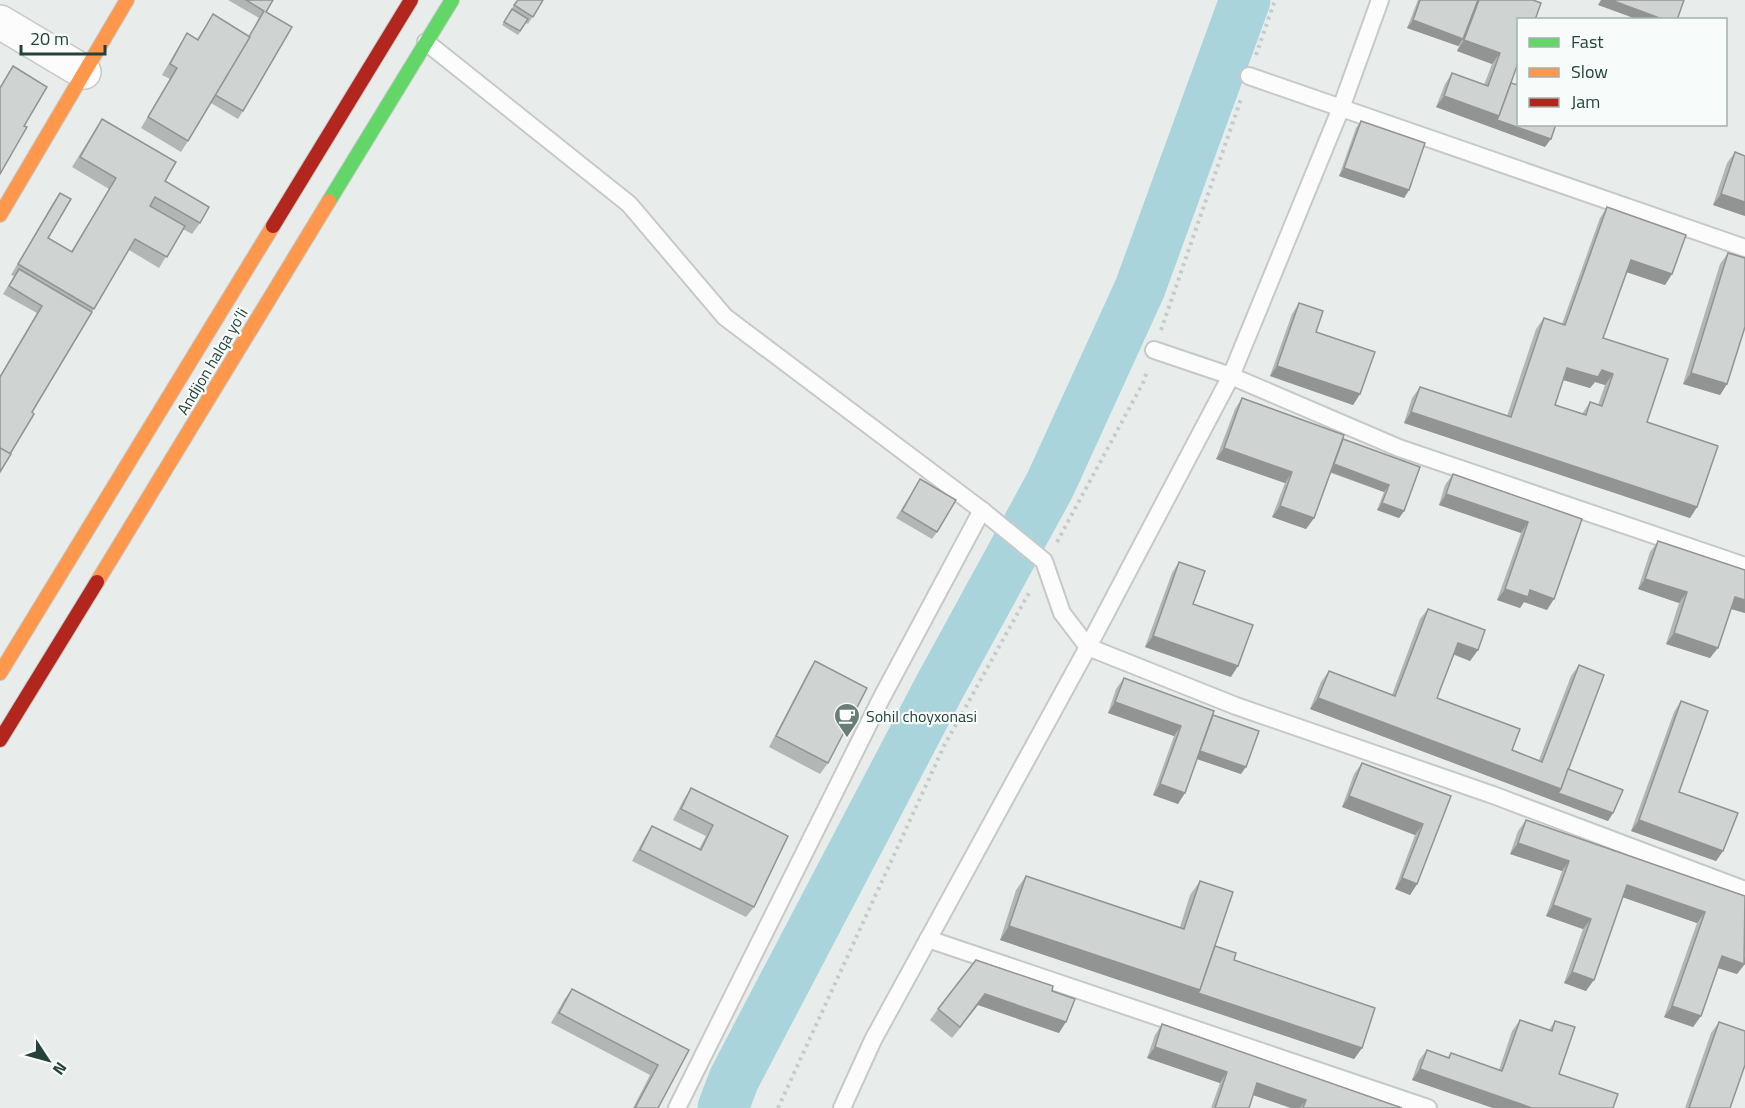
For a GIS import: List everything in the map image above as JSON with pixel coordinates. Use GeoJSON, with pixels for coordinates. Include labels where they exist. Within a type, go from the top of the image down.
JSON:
{"type":"FeatureCollection","features":[{"type":"Feature","properties":{"kind":"main road"},"geometry":{"type":"LineString","coordinates":[[0,215],[127,0]]}},
{"type":"Feature","properties":{"kind":"main road","name":"Andijon halqa yo‘li"},"geometry":{"type":"LineString","coordinates":[[0,740],[452,0]]}},
{"type":"Feature","properties":{"kind":"main road","name":"Andijon halqa yo‘li"},"geometry":{"type":"LineString","coordinates":[[0,673],[403,3]]}},
{"type":"Feature","properties":{"kind":"street"},"geometry":{"type":"LineString","coordinates":[[0,22],[84,72]]}},
{"type":"Feature","properties":{"kind":"lane"},"geometry":{"type":"LineString","coordinates":[[842,1108],[873,1040],[1088,648],[1231,376],[1341,108],[1380,0]]}},
{"type":"Feature","properties":{"kind":"lane"},"geometry":{"type":"LineString","coordinates":[[426,42],[629,204],[725,317],[983,511],[1044,561],[1062,613],[1088,648],[1236,705],[1493,795],[1745,890]]}},
{"type":"Feature","properties":{"kind":"lane"},"geometry":{"type":"LineString","coordinates":[[1248,76],[1745,248]]}},
{"type":"Feature","properties":{"kind":"lane"},"geometry":{"type":"LineString","coordinates":[[1154,350],[1231,376],[1399,448],[1745,566]]}},
{"type":"Feature","properties":{"kind":"lane"},"geometry":{"type":"LineString","coordinates":[[677,1108],[882,698],[983,511]]}},
{"type":"Feature","properties":{"kind":"lane"},"geometry":{"type":"LineString","coordinates":[[928,939],[1428,1108]]}},
{"type":"Feature","properties":{"kind":"building"},"geometry":{"type":"Polygon","coordinates":[[[246,0],[273,0],[266,12],[292,27],[243,111],[215,95],[264,11],[246,0]]]}},
{"type":"Feature","properties":{"kind":"building"},"geometry":{"type":"Polygon","coordinates":[[[518,0],[543,0],[533,17],[514,5],[518,0]]]}},
{"type":"Feature","properties":{"kind":"building"},"geometry":{"type":"Polygon","coordinates":[[[1420,0],[1478,0],[1463,39],[1413,20],[1420,0]]]}},
{"type":"Feature","properties":{"kind":"building"},"geometry":{"type":"Polygon","coordinates":[[[1479,0],[1533,0],[1541,3],[1536,18],[1517,18],[1517,66],[1499,116],[1444,96],[1452,73],[1488,86],[1500,53],[1464,40],[1479,0]]]}},
{"type":"Feature","properties":{"kind":"building"},"geometry":{"type":"Polygon","coordinates":[[[1611,0],[1684,0],[1678,18],[1660,18],[1611,0]]]}},
{"type":"Feature","properties":{"kind":"building"},"geometry":{"type":"Polygon","coordinates":[[[512,9],[528,19],[520,31],[504,22],[512,9]]]}},
{"type":"Feature","properties":{"kind":"building"},"geometry":{"type":"Polygon","coordinates":[[[213,14],[250,37],[188,141],[148,117],[177,68],[170,64],[187,33],[198,40],[213,14]]]}},
{"type":"Feature","properties":{"kind":"building"},"geometry":{"type":"Polygon","coordinates":[[[13,66],[47,87],[0,174],[0,88],[13,66]]]}},
{"type":"Feature","properties":{"kind":"building"},"geometry":{"type":"Polygon","coordinates":[[[1511,83],[1517,85],[1517,126],[1555,126],[1551,139],[1497,120],[1511,83]]]}},
{"type":"Feature","properties":{"kind":"building"},"geometry":{"type":"Polygon","coordinates":[[[102,119],[176,162],[165,181],[209,207],[200,223],[155,197],[150,206],[185,226],[167,257],[135,239],[94,309],[18,264],[60,193],[71,199],[48,238],[72,252],[116,178],[80,157],[102,119]]]}},
{"type":"Feature","properties":{"kind":"building"},"geometry":{"type":"Polygon","coordinates":[[[1361,121],[1425,143],[1409,190],[1344,168],[1361,121]]]}},
{"type":"Feature","properties":{"kind":"building"},"geometry":{"type":"Polygon","coordinates":[[[1735,152],[1745,156],[1745,202],[1721,194],[1735,152]]]}},
{"type":"Feature","properties":{"kind":"building"},"geometry":{"type":"Polygon","coordinates":[[[1607,207],[1686,235],[1672,274],[1631,260],[1603,338],[1668,359],[1647,422],[1718,446],[1697,507],[1411,412],[1420,387],[1511,417],[1544,318],[1565,325],[1607,207]],[[1567,368],[1555,405],[1586,415],[1590,402],[1602,406],[1613,374],[1602,370],[1598,377],[1567,368]]]}},
{"type":"Feature","properties":{"kind":"building"},"geometry":{"type":"Polygon","coordinates":[[[1728,253],[1745,258],[1745,327],[1727,384],[1691,373],[1728,253]]]}},
{"type":"Feature","properties":{"kind":"building"},"geometry":{"type":"Polygon","coordinates":[[[19,269],[92,312],[32,412],[34,414],[10,454],[0,448],[0,377],[42,306],[9,286],[19,269]]]}},
{"type":"Feature","properties":{"kind":"building"},"geometry":{"type":"Polygon","coordinates":[[[1299,303],[1323,311],[1316,332],[1375,352],[1360,394],[1277,366],[1299,303]]]}},
{"type":"Feature","properties":{"kind":"building"},"geometry":{"type":"Polygon","coordinates":[[[1242,398],[1344,435],[1314,518],[1280,506],[1292,472],[1224,448],[1242,398]]]}},
{"type":"Feature","properties":{"kind":"building"},"geometry":{"type":"Polygon","coordinates":[[[1343,439],[1420,467],[1404,511],[1382,503],[1389,485],[1334,464],[1343,439]]]}},
{"type":"Feature","properties":{"kind":"building"},"geometry":{"type":"Polygon","coordinates":[[[0,448],[11,454],[0,472],[0,448]]]}},
{"type":"Feature","properties":{"kind":"building"},"geometry":{"type":"Polygon","coordinates":[[[1453,474],[1582,519],[1554,599],[1530,590],[1528,597],[1505,589],[1528,522],[1446,494],[1453,474]]]}},
{"type":"Feature","properties":{"kind":"building"},"geometry":{"type":"Polygon","coordinates":[[[920,479],[956,500],[937,532],[902,511],[920,479]]]}},
{"type":"Feature","properties":{"kind":"building"},"geometry":{"type":"Polygon","coordinates":[[[1658,541],[1745,570],[1745,600],[1735,597],[1718,648],[1674,633],[1687,592],[1645,579],[1658,541]]]}},
{"type":"Feature","properties":{"kind":"building"},"geometry":{"type":"Polygon","coordinates":[[[1179,562],[1205,571],[1193,604],[1253,625],[1238,666],[1153,636],[1179,562]]]}},
{"type":"Feature","properties":{"kind":"building"},"geometry":{"type":"Polygon","coordinates":[[[1428,609],[1485,630],[1478,650],[1458,643],[1437,698],[1520,729],[1512,750],[1542,762],[1579,665],[1604,675],[1561,789],[1318,698],[1329,671],[1395,696],[1428,609]]]}},
{"type":"Feature","properties":{"kind":"building"},"geometry":{"type":"Polygon","coordinates":[[[815,661],[867,688],[828,763],[776,736],[815,661]]]}},
{"type":"Feature","properties":{"kind":"building"},"geometry":{"type":"Polygon","coordinates":[[[1124,678],[1214,711],[1185,793],[1160,784],[1181,726],[1115,702],[1124,678]]]}},
{"type":"Feature","properties":{"kind":"building"},"geometry":{"type":"Polygon","coordinates":[[[1681,701],[1708,711],[1679,792],[1738,813],[1723,851],[1639,820],[1681,701]]]}},
{"type":"Feature","properties":{"kind":"building"},"geometry":{"type":"Polygon","coordinates":[[[1213,715],[1259,731],[1246,767],[1200,751],[1213,715]]]}},
{"type":"Feature","properties":{"kind":"building"},"geometry":{"type":"Polygon","coordinates":[[[1362,763],[1451,796],[1417,884],[1402,878],[1423,824],[1349,796],[1362,763]]]}},
{"type":"Feature","properties":{"kind":"building"},"geometry":{"type":"Polygon","coordinates":[[[1568,769],[1623,790],[1613,813],[1558,793],[1568,769]]]}},
{"type":"Feature","properties":{"kind":"building"},"geometry":{"type":"Polygon","coordinates":[[[691,788],[788,836],[754,907],[640,850],[652,826],[701,850],[713,825],[681,809],[691,788]]]}},
{"type":"Feature","properties":{"kind":"building"},"geometry":{"type":"Polygon","coordinates":[[[1526,820],[1745,896],[1744,964],[1722,956],[1701,1016],[1672,1006],[1705,912],[1627,885],[1594,980],[1572,972],[1591,919],[1553,905],[1569,861],[1518,843],[1526,820]]]}},
{"type":"Feature","properties":{"kind":"building"},"geometry":{"type":"Polygon","coordinates":[[[1026,876],[1184,929],[1200,881],[1233,892],[1200,990],[1009,926],[1026,876]]]}},
{"type":"Feature","properties":{"kind":"building"},"geometry":{"type":"Polygon","coordinates":[[[1215,946],[1236,953],[1234,960],[1375,1008],[1362,1048],[1198,993],[1215,946]]]}},
{"type":"Feature","properties":{"kind":"building"},"geometry":{"type":"Polygon","coordinates":[[[976,960],[1053,986],[1052,991],[1075,999],[1066,1022],[985,994],[960,1027],[938,1009],[976,960]]]}},
{"type":"Feature","properties":{"kind":"building"},"geometry":{"type":"Polygon","coordinates":[[[572,989],[689,1050],[658,1108],[635,1108],[658,1065],[559,1013],[572,989]]]}},
{"type":"Feature","properties":{"kind":"building"},"geometry":{"type":"Polygon","coordinates":[[[1520,1020],[1552,1031],[1555,1021],[1575,1027],[1559,1074],[1618,1094],[1613,1108],[1532,1108],[1420,1069],[1427,1050],[1449,1058],[1451,1053],[1502,1071],[1520,1020]]]}},
{"type":"Feature","properties":{"kind":"building"},"geometry":{"type":"Polygon","coordinates":[[[1719,1022],[1745,1031],[1745,1065],[1730,1108],[1689,1108],[1719,1022]]]}},
{"type":"Feature","properties":{"kind":"building"},"geometry":{"type":"Polygon","coordinates":[[[1162,1024],[1402,1108],[1303,1108],[1306,1100],[1257,1083],[1249,1108],[1215,1108],[1227,1072],[1155,1047],[1162,1024]]]}},
{"type":"Feature","properties":{"kind":"waterway"},"geometry":{"type":"LineString","coordinates":[[723,1108],[734,1079],[939,688],[1050,485],[1140,288],[1245,0]]}},
{"type":"Feature","properties":{"kind":"traffic: fast"},"geometry":{"type":"LineString","coordinates":[[329,201],[452,0]]}},
{"type":"Feature","properties":{"kind":"traffic: slow"},"geometry":{"type":"LineString","coordinates":[[0,215],[127,0]]}},
{"type":"Feature","properties":{"kind":"traffic: slow"},"geometry":{"type":"LineString","coordinates":[[97,582],[329,201]]}},
{"type":"Feature","properties":{"kind":"traffic: slow"},"geometry":{"type":"LineString","coordinates":[[0,673],[273,226]]}},
{"type":"Feature","properties":{"kind":"traffic: jam"},"geometry":{"type":"LineString","coordinates":[[273,226],[411,0]]}},
{"type":"Feature","properties":{"kind":"traffic: jam"},"geometry":{"type":"LineString","coordinates":[[0,740],[97,582]]}},
{"type":"Feature","properties":{"kind":"place","name":"Sohil choyxonasi"},"geometry":{"type":"Point","coordinates":[847,739]}}]}
